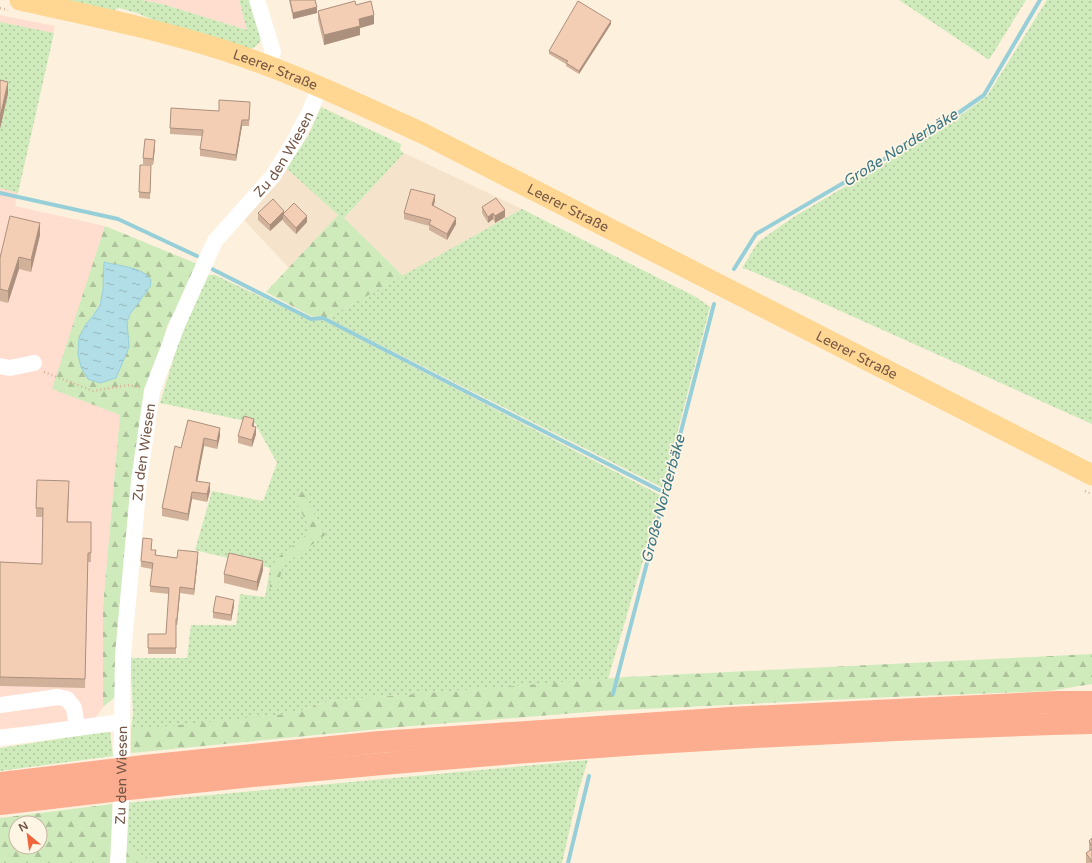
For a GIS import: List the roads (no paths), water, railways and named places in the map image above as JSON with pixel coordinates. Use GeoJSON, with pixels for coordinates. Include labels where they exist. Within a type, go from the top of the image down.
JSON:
{"type":"FeatureCollection","features":[{"type":"Feature","properties":{"kind":"highway"},"geometry":{"type":"LineString","coordinates":[[0,804],[102,782],[380,742],[738,717],[1057,702],[1092,702]]}},
{"type":"Feature","properties":{"kind":"highway"},"geometry":{"type":"LineString","coordinates":[[143,777],[379,764],[735,738],[1010,725],[1092,723]]}},
{"type":"Feature","properties":{"kind":"highway"},"geometry":{"type":"LineString","coordinates":[[0,783],[102,782]]}},
{"type":"Feature","properties":{"kind":"main road","name":"Leerer Straße"},"geometry":{"type":"LineString","coordinates":[[20,0],[102,18],[223,50],[320,87],[422,133],[1092,475]]}},
{"type":"Feature","properties":{"kind":"street"},"geometry":{"type":"LineString","coordinates":[[257,0],[273,52],[268,67]]}},
{"type":"Feature","properties":{"kind":"street","name":"Zu den Wiesen"},"geometry":{"type":"LineString","coordinates":[[118,863],[121,794],[123,655],[139,481],[152,391],[178,323],[215,241],[273,176],[295,140],[320,87]]}},
{"type":"Feature","properties":{"kind":"street"},"geometry":{"type":"LineString","coordinates":[[0,366],[10,368],[34,363]]}},
{"type":"Feature","properties":{"kind":"street"},"geometry":{"type":"LineString","coordinates":[[0,705],[58,697],[67,699],[74,708],[77,728]]}},
{"type":"Feature","properties":{"kind":"street"},"geometry":{"type":"LineString","coordinates":[[0,738],[122,722]]}},
{"type":"Feature","properties":{"kind":"water"},"geometry":{"type":"Polygon","coordinates":[[[104,262],[143,272],[151,280],[150,287],[130,314],[127,322],[129,347],[116,378],[100,383],[88,379],[81,367],[78,354],[79,338],[86,324],[100,305],[103,290],[104,262]]]}},
{"type":"Feature","properties":{"kind":"waterway","name":"Große Norderbäke"},"geometry":{"type":"LineString","coordinates":[[734,269],[756,234],[934,130],[984,95],[1040,0]]}},
{"type":"Feature","properties":{"kind":"waterway"},"geometry":{"type":"LineString","coordinates":[[0,193],[118,219],[197,256]]}},
{"type":"Feature","properties":{"kind":"waterway"},"geometry":{"type":"LineString","coordinates":[[212,269],[311,319],[323,318],[665,493]]}},
{"type":"Feature","properties":{"kind":"waterway","name":"Große Norderbäke"},"geometry":{"type":"LineString","coordinates":[[613,694],[714,304]]}},
{"type":"Feature","properties":{"kind":"waterway","name":"Große Norderbäke"},"geometry":{"type":"LineString","coordinates":[[568,863],[589,776]]}}]}
